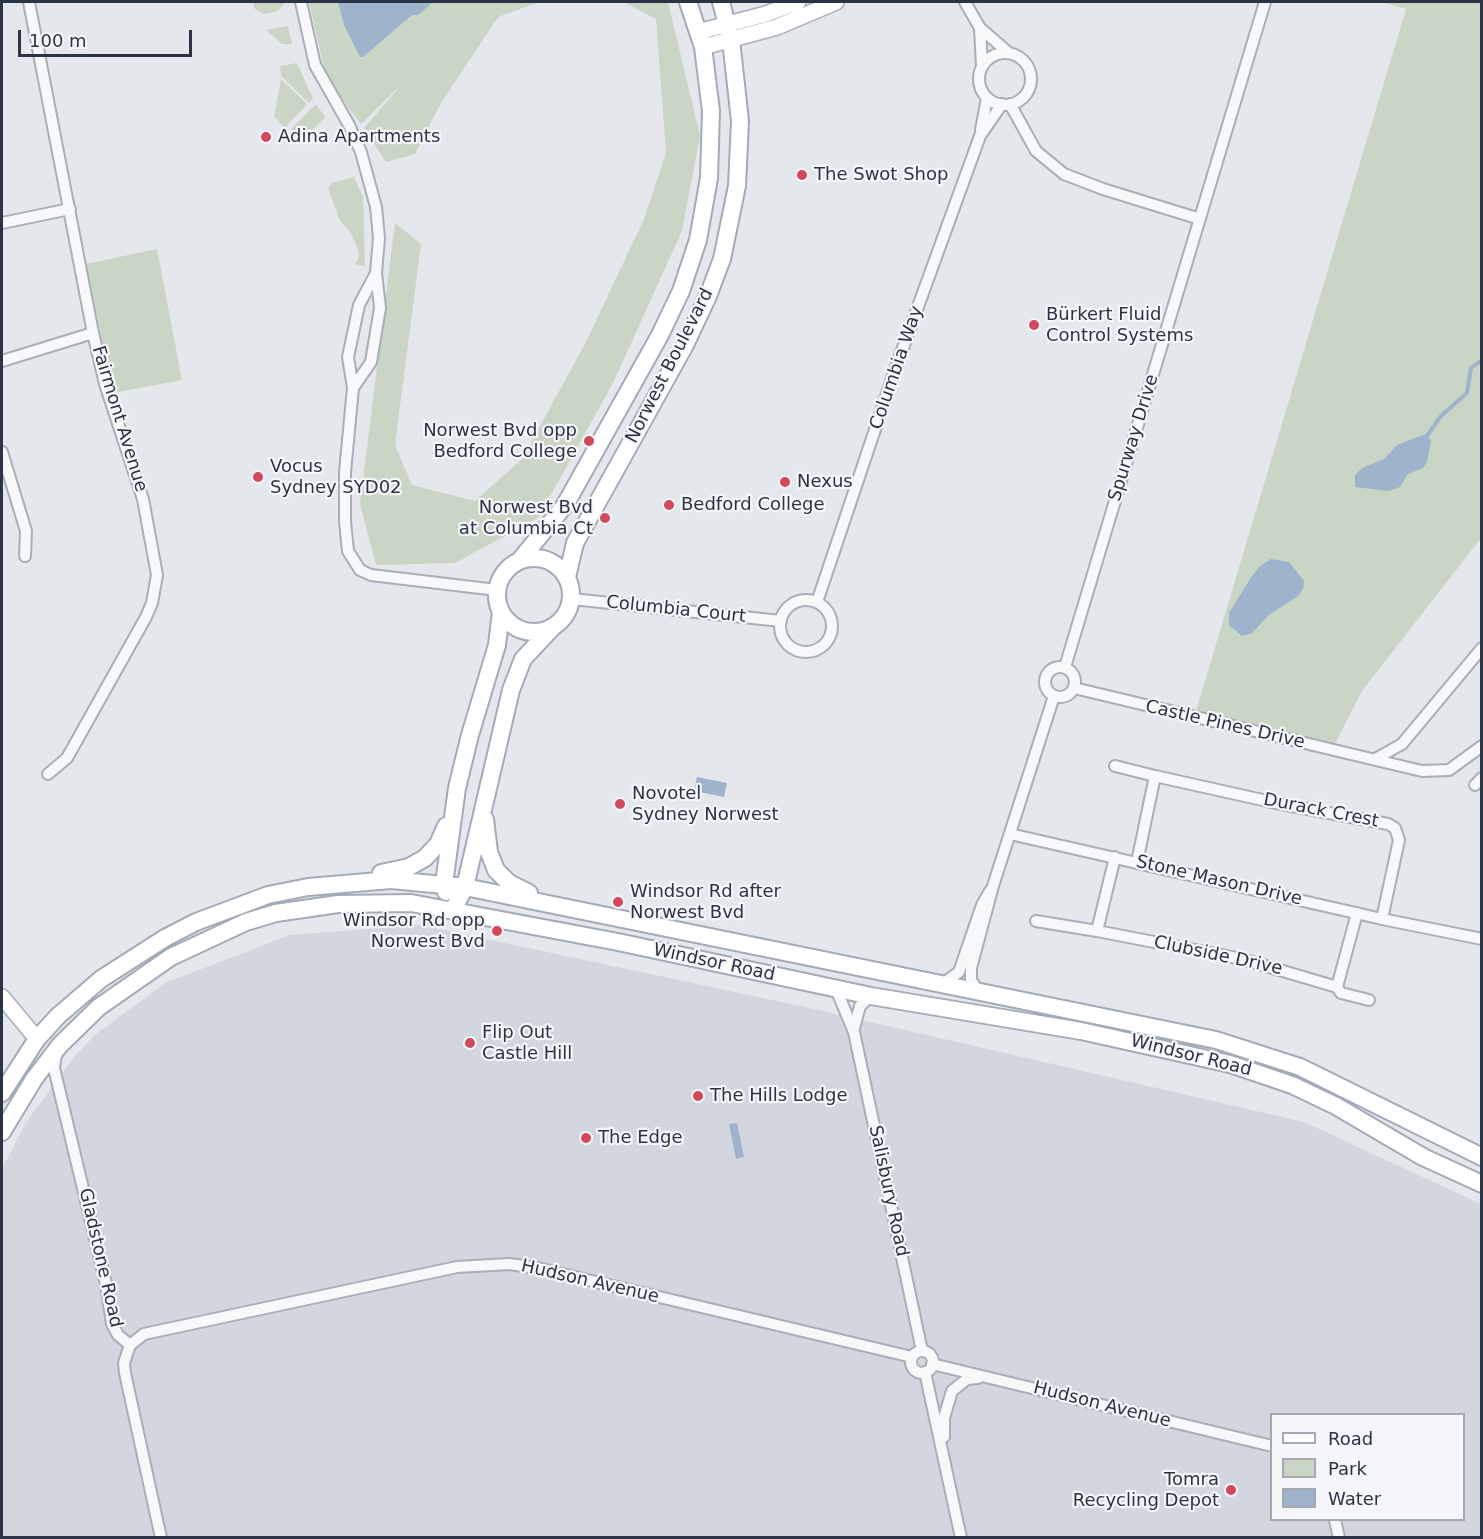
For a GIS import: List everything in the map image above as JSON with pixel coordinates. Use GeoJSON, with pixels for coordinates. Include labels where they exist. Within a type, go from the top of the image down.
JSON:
{"type":"FeatureCollection","features":[{"type":"Feature","properties":{"kind":"main road","name":"Norwest Boulevard"},"geometry":{"type":"LineString","coordinates":[[520,560],[565,505],[660,335],[690,266],[705,206],[711,150],[711,111],[701,40],[688,2]]}},
{"type":"Feature","properties":{"kind":"main road","name":"Norwest Boulevard"},"geometry":{"type":"LineString","coordinates":[[567,577],[575,543],[685,345],[722,259],[732,220],[740,122],[729,32],[721,2]]}},
{"type":"Feature","properties":{"kind":"main road"},"geometry":{"type":"LineString","coordinates":[[336,884],[409,867],[425,858],[443,834],[497,645],[501,612],[497,590],[504,574],[520,560],[533,557],[550,560],[567,577],[572,599],[561,621],[523,659],[511,690],[465,887],[453,910]]}},
{"type":"Feature","properties":{"kind":"main road"},"geometry":{"type":"LineString","coordinates":[[501,612],[507,621],[522,630],[535,632],[552,628]]}},
{"type":"Feature","properties":{"kind":"main road"},"geometry":{"type":"LineString","coordinates":[[453,910],[444,884],[457,788]]}},
{"type":"Feature","properties":{"kind":"main road"},"geometry":{"type":"LineString","coordinates":[[485,794],[487,840],[496,870],[515,887],[562,906]]}},
{"type":"Feature","properties":{"kind":"main road","name":"Windsor Road"},"geometry":{"type":"LineString","coordinates":[[2,1093],[37,1039],[80,996],[133,957],[196,922],[268,896],[336,884],[391,880],[465,887],[940,986],[1216,1040],[1277,1058],[1482,1157]]}},
{"type":"Feature","properties":{"kind":"main road","name":"Windsor Road"},"geometry":{"type":"LineString","coordinates":[[2,1132],[34,1079],[60,1045],[99,1007],[171,957],[246,922],[276,913],[338,904],[411,903],[871,996],[1081,1031],[1203,1057],[1255,1071],[1336,1106],[1423,1157],[1482,1184]]}},
{"type":"Feature","properties":{"kind":"main road"},"geometry":{"type":"LineString","coordinates":[[37,1039],[48,1039],[99,1007]]}},
{"type":"Feature","properties":{"kind":"street","name":"Fairmont Avenue"},"geometry":{"type":"LineString","coordinates":[[29,2],[93,333],[105,384],[145,509],[156,562],[157,582],[153,603],[146,617],[68,758],[48,774]]}},
{"type":"Feature","properties":{"kind":"street"},"geometry":{"type":"LineString","coordinates":[[301,2],[315,65],[349,125],[370,177],[378,238],[376,273],[380,308],[371,362],[353,388]]}},
{"type":"Feature","properties":{"kind":"street"},"geometry":{"type":"LineString","coordinates":[[729,32],[798,2]]}},
{"type":"Feature","properties":{"kind":"street"},"geometry":{"type":"LineString","coordinates":[[701,40],[729,32],[794,21],[836,2]]}},
{"type":"Feature","properties":{"kind":"street"},"geometry":{"type":"LineString","coordinates":[[965,2],[980,28],[1009,53],[1028,64],[1032,79],[1025,95],[1006,104]]}},
{"type":"Feature","properties":{"kind":"street","name":"Spurway Drive"},"geometry":{"type":"LineString","coordinates":[[1065,667],[1266,2]]}},
{"type":"Feature","properties":{"kind":"street"},"geometry":{"type":"LineString","coordinates":[[980,28],[983,46],[980,83],[987,98],[1006,104],[1036,151],[1064,174],[1102,189],[1200,219]]}},
{"type":"Feature","properties":{"kind":"street"},"geometry":{"type":"LineString","coordinates":[[982,67],[993,56],[1009,53]]}},
{"type":"Feature","properties":{"kind":"street","name":"Columbia Way"},"geometry":{"type":"LineString","coordinates":[[818,602],[896,370],[981,136],[987,98]]}},
{"type":"Feature","properties":{"kind":"street","name":"Columbia Way"},"geometry":{"type":"LineString","coordinates":[[981,136],[1006,104]]}},
{"type":"Feature","properties":{"kind":"street"},"geometry":{"type":"LineString","coordinates":[[2,223],[70,209]]}},
{"type":"Feature","properties":{"kind":"street"},"geometry":{"type":"LineString","coordinates":[[376,273],[359,304],[348,357],[353,388],[345,472],[345,538],[353,562],[360,570],[386,578],[497,590]]}},
{"type":"Feature","properties":{"kind":"street"},"geometry":{"type":"LineString","coordinates":[[2,361],[93,333]]}},
{"type":"Feature","properties":{"kind":"street"},"geometry":{"type":"LineString","coordinates":[[2,452],[26,531],[25,556]]}},
{"type":"Feature","properties":{"kind":"street","name":"Columbia Court"},"geometry":{"type":"LineString","coordinates":[[572,599],[781,621]]}},
{"type":"Feature","properties":{"kind":"street"},"geometry":{"type":"LineString","coordinates":[[808,600],[818,602],[829,613],[832,623],[829,639],[819,648],[805,652],[793,648],[783,637],[781,621],[787,608],[795,603],[808,600]]}},
{"type":"Feature","properties":{"kind":"street"},"geometry":{"type":"LineString","coordinates":[[1377,758],[1402,744],[1482,648]]}},
{"type":"Feature","properties":{"kind":"street"},"geometry":{"type":"LineString","coordinates":[[1065,667],[1073,673],[1074,688],[1068,695],[1054,696],[1046,689],[1045,679],[1050,670],[1065,667]]}},
{"type":"Feature","properties":{"kind":"street","name":"Castle Pines Drive"},"geometry":{"type":"LineString","coordinates":[[1074,688],[1194,718],[1377,758],[1386,764],[1441,771],[1456,766],[1482,746]]}},
{"type":"Feature","properties":{"kind":"street"},"geometry":{"type":"LineString","coordinates":[[980,993],[970,974],[993,886],[1054,696]]}},
{"type":"Feature","properties":{"kind":"street","name":"Durack Crest"},"geometry":{"type":"LineString","coordinates":[[1115,766],[1276,803],[1388,824],[1395,828],[1399,840],[1382,919]]}},
{"type":"Feature","properties":{"kind":"street"},"geometry":{"type":"LineString","coordinates":[[1137,862],[1155,776]]}},
{"type":"Feature","properties":{"kind":"street","name":"Stone Mason Drive"},"geometry":{"type":"LineString","coordinates":[[1010,834],[1382,919],[1482,939]]}},
{"type":"Feature","properties":{"kind":"street"},"geometry":{"type":"LineString","coordinates":[[1097,931],[1115,857]]}},
{"type":"Feature","properties":{"kind":"street"},"geometry":{"type":"LineString","coordinates":[[940,986],[959,972],[982,905],[993,886]]}},
{"type":"Feature","properties":{"kind":"street"},"geometry":{"type":"LineString","coordinates":[[1337,987],[1357,913]]}},
{"type":"Feature","properties":{"kind":"street","name":"Clubside Drive"},"geometry":{"type":"LineString","coordinates":[[1036,921],[1242,959],[1337,987],[1341,993],[1369,1000]]}},
{"type":"Feature","properties":{"kind":"street","name":"Salisbury Road"},"geometry":{"type":"LineString","coordinates":[[836,989],[854,1032],[922,1351]]}},
{"type":"Feature","properties":{"kind":"street","name":"Salisbury Road"},"geometry":{"type":"LineString","coordinates":[[854,1032],[860,1006],[871,996]]}},
{"type":"Feature","properties":{"kind":"street"},"geometry":{"type":"LineString","coordinates":[[2,997],[37,1039]]}},
{"type":"Feature","properties":{"kind":"street","name":"Gladstone Road"},"geometry":{"type":"LineString","coordinates":[[60,1045],[54,1068],[106,1284],[112,1324],[118,1335],[130,1345],[124,1363],[125,1373],[161,1538]]}},
{"type":"Feature","properties":{"kind":"street","name":"Hudson Avenue"},"geometry":{"type":"LineString","coordinates":[[130,1345],[144,1334],[222,1317],[458,1267],[509,1264],[537,1268],[912,1357]]}},
{"type":"Feature","properties":{"kind":"street"},"geometry":{"type":"LineString","coordinates":[[929,1368],[915,1370],[911,1364],[912,1357],[922,1351],[930,1355],[929,1368],[961,1538]]}},
{"type":"Feature","properties":{"kind":"street","name":"Hudson Avenue"},"geometry":{"type":"LineString","coordinates":[[929,1368],[987,1377],[1270,1446]]}},
{"type":"Feature","properties":{"kind":"street"},"geometry":{"type":"LineString","coordinates":[[944,1456],[944,1418],[952,1391],[967,1379],[987,1377]]}},
{"type":"Feature","properties":{"kind":"street"},"geometry":{"type":"LineString","coordinates":[[1335,1521],[1339,1538]]}},
{"type":"Feature","properties":{"kind":"shaded area"},"geometry":{"type":"Polygon","coordinates":[[[420,925],[810,1008],[1304,1122],[1481,1204],[1481,1537],[2,1537],[2,1169],[27,1121],[75,1056],[95,1035],[165,983],[290,935],[420,925]]]}},
{"type":"Feature","properties":{"kind":"green space"},"geometry":{"type":"Polygon","coordinates":[[[253,2],[284,3],[278,11],[264,14],[255,9],[253,2]]]}},
{"type":"Feature","properties":{"kind":"green space"},"geometry":{"type":"Polygon","coordinates":[[[309,2],[539,2],[498,17],[441,103],[415,154],[386,162],[364,128],[403,83],[361,124],[332,86],[324,67],[309,2]]]}},
{"type":"Feature","properties":{"kind":"green space"},"geometry":{"type":"Polygon","coordinates":[[[624,2],[668,2],[700,136],[682,231],[613,383],[538,518],[455,563],[376,565],[360,504],[395,223],[421,244],[395,445],[412,485],[475,501],[522,459],[586,342],[644,219],[666,153],[656,19],[624,2]]]}},
{"type":"Feature","properties":{"kind":"green space"},"geometry":{"type":"Polygon","coordinates":[[[1381,2],[1481,2],[1481,538],[1362,691],[1332,749],[1194,718],[1406,9],[1381,2]]]}},
{"type":"Feature","properties":{"kind":"green space"},"geometry":{"type":"Polygon","coordinates":[[[288,26],[292,44],[282,44],[266,30],[288,26]]]}},
{"type":"Feature","properties":{"kind":"green space"},"geometry":{"type":"Polygon","coordinates":[[[297,63],[313,99],[309,103],[281,76],[280,66],[297,63]]]}},
{"type":"Feature","properties":{"kind":"green space"},"geometry":{"type":"Polygon","coordinates":[[[281,79],[307,104],[285,128],[274,116],[281,79]]]}},
{"type":"Feature","properties":{"kind":"green space"},"geometry":{"type":"Polygon","coordinates":[[[316,104],[325,117],[302,141],[291,129],[316,104]]]}},
{"type":"Feature","properties":{"kind":"green space"},"geometry":{"type":"Polygon","coordinates":[[[354,177],[363,197],[365,266],[355,264],[359,257],[358,250],[351,233],[340,221],[328,189],[332,183],[354,177]]]}},
{"type":"Feature","properties":{"kind":"green space"},"geometry":{"type":"Polygon","coordinates":[[[157,249],[182,380],[113,393],[86,264],[157,249]]]}},
{"type":"Feature","properties":{"kind":"water"},"geometry":{"type":"Polygon","coordinates":[[[338,2],[433,2],[418,15],[412,15],[363,57],[360,57],[344,25],[338,2]]]}},
{"type":"Feature","properties":{"kind":"water"},"geometry":{"type":"Polygon","coordinates":[[[1426,434],[1431,441],[1427,462],[1423,468],[1408,474],[1400,487],[1388,491],[1355,487],[1355,475],[1362,468],[1384,459],[1397,445],[1426,434]]]}},
{"type":"Feature","properties":{"kind":"water"},"geometry":{"type":"Polygon","coordinates":[[[1271,559],[1289,562],[1304,581],[1303,589],[1298,596],[1269,615],[1252,633],[1242,636],[1229,625],[1229,613],[1252,576],[1260,566],[1271,559]]]}},
{"type":"Feature","properties":{"kind":"water"},"geometry":{"type":"Polygon","coordinates":[[[697,777],[727,783],[724,797],[694,791],[697,777]]]}},
{"type":"Feature","properties":{"kind":"water"},"geometry":{"type":"Polygon","coordinates":[[[737,1123],[744,1157],[736,1159],[729,1124],[737,1123]]]}},
{"type":"Feature","properties":{"kind":"waterway"},"geometry":{"type":"LineString","coordinates":[[1427,436],[1441,416],[1467,393],[1471,368],[1482,360]]}},
{"type":"Feature","properties":{"kind":"place","name":"Adina Apartments"},"geometry":{"type":"Point","coordinates":[266,137]}},
{"type":"Feature","properties":{"kind":"place","name":"The Swot Shop"},"geometry":{"type":"Point","coordinates":[802,175]}},
{"type":"Feature","properties":{"kind":"place","name":"Bürkert Fluid Control Systems"},"geometry":{"type":"Point","coordinates":[1034,325]}},
{"type":"Feature","properties":{"kind":"place","name":"Norwest Bvd opp Bedford College"},"geometry":{"type":"Point","coordinates":[589,441]}},
{"type":"Feature","properties":{"kind":"place","name":"Vocus Sydney SYD02"},"geometry":{"type":"Point","coordinates":[258,477]}},
{"type":"Feature","properties":{"kind":"place","name":"Nexus"},"geometry":{"type":"Point","coordinates":[785,482]}},
{"type":"Feature","properties":{"kind":"place","name":"Bedford College"},"geometry":{"type":"Point","coordinates":[669,505]}},
{"type":"Feature","properties":{"kind":"place","name":"Norwest Bvd at Columbia Ct"},"geometry":{"type":"Point","coordinates":[605,518]}},
{"type":"Feature","properties":{"kind":"place","name":"Novotel Sydney Norwest"},"geometry":{"type":"Point","coordinates":[620,804]}},
{"type":"Feature","properties":{"kind":"place","name":"Windsor Rd after Norwest Bvd"},"geometry":{"type":"Point","coordinates":[618,902]}},
{"type":"Feature","properties":{"kind":"place","name":"Windsor Rd opp Norwest Bvd"},"geometry":{"type":"Point","coordinates":[497,931]}},
{"type":"Feature","properties":{"kind":"place","name":"Flip Out Castle Hill"},"geometry":{"type":"Point","coordinates":[470,1043]}},
{"type":"Feature","properties":{"kind":"place","name":"The Hills Lodge"},"geometry":{"type":"Point","coordinates":[698,1096]}},
{"type":"Feature","properties":{"kind":"place","name":"The Edge"},"geometry":{"type":"Point","coordinates":[586,1138]}},
{"type":"Feature","properties":{"kind":"place","name":"Tomra Recycling Depot"},"geometry":{"type":"Point","coordinates":[1231,1490]}}]}
